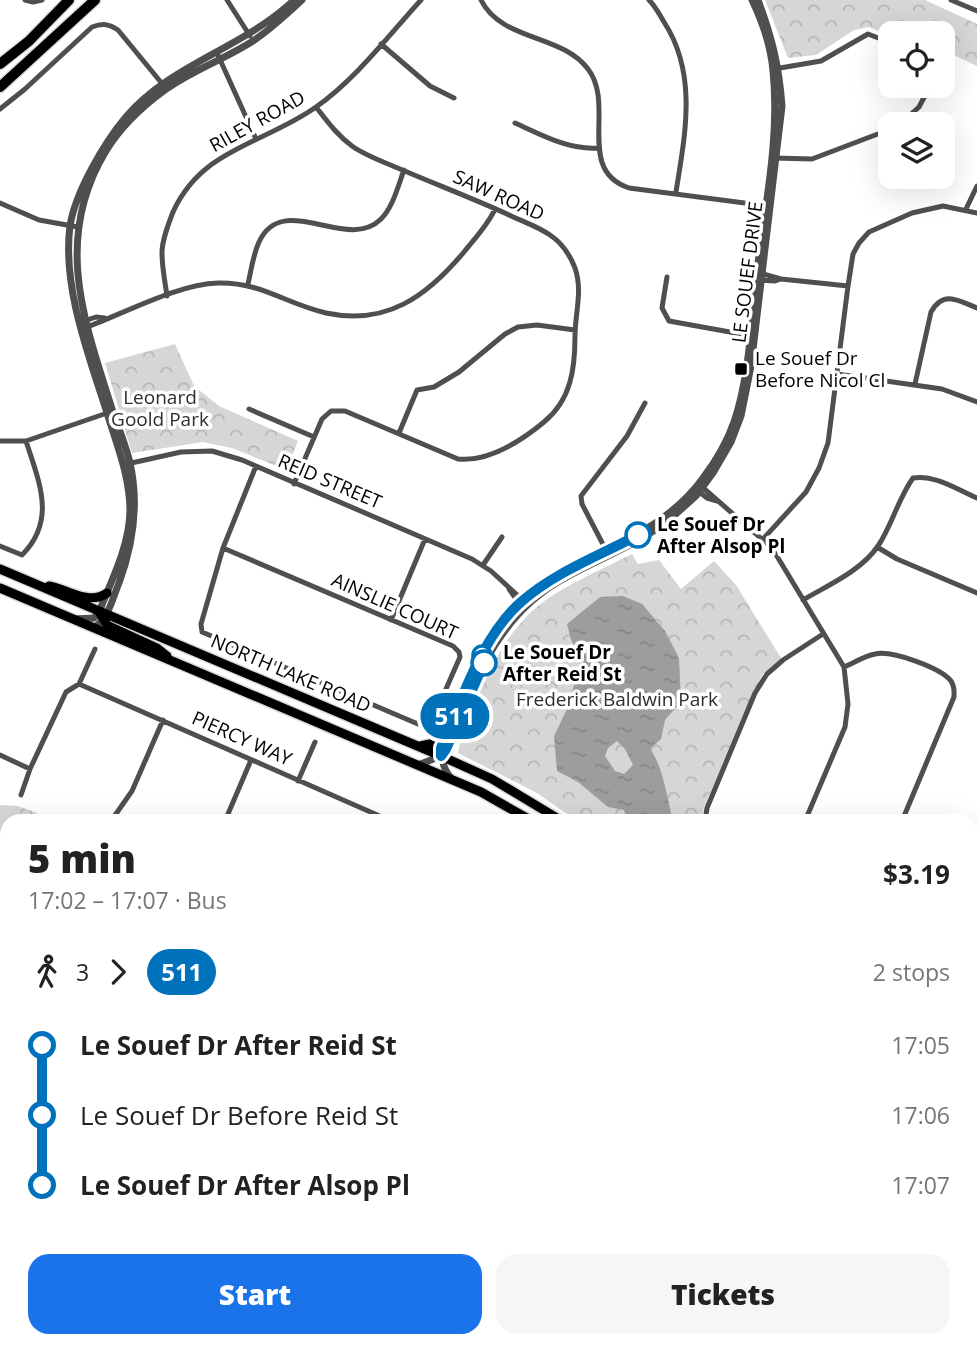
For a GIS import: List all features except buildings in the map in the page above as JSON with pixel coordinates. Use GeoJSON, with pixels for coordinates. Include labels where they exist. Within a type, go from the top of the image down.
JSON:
{"type":"FeatureCollection","features":[{"type":"Feature","properties":{"kind":"highway"},"geometry":{"type":"LineString","coordinates":[[0,64],[29,41],[69,0]]}},
{"type":"Feature","properties":{"kind":"highway"},"geometry":{"type":"LineString","coordinates":[[0,86],[95,0]]}},
{"type":"Feature","properties":{"kind":"main road","name":"NORTH LAKE ROAD"},"geometry":{"type":"LineString","coordinates":[[0,569],[103,616],[441,756],[492,779],[550,814]]}},
{"type":"Feature","properties":{"kind":"main road"},"geometry":{"type":"LineString","coordinates":[[33,583],[60,588],[89,599],[99,599],[107,593]]}},
{"type":"Feature","properties":{"kind":"main road","name":"NORTH LAKE ROAD"},"geometry":{"type":"LineString","coordinates":[[0,587],[481,792],[519,814]]}},
{"type":"Feature","properties":{"kind":"main road"},"geometry":{"type":"LineString","coordinates":[[103,616],[107,625],[157,648],[173,662]]}},
{"type":"Feature","properties":{"kind":"main road"},"geometry":{"type":"LineString","coordinates":[[418,746],[445,739]]}},
{"type":"Feature","properties":{"kind":"street"},"geometry":{"type":"LineString","coordinates":[[25,0],[42,0]]}},
{"type":"Feature","properties":{"kind":"street"},"geometry":{"type":"LineString","coordinates":[[227,0],[251,38]]}},
{"type":"Feature","properties":{"kind":"street"},"geometry":{"type":"LineString","coordinates":[[251,38],[294,0]]}},
{"type":"Feature","properties":{"kind":"street"},"geometry":{"type":"LineString","coordinates":[[94,628],[103,616],[129,554],[135,511],[127,464],[83,325],[76,274],[74,226],[106,151],[164,86],[282,20],[302,0]]}},
{"type":"Feature","properties":{"kind":"street","name":"RILEY ROAD"},"geometry":{"type":"LineString","coordinates":[[167,296],[162,253],[167,226],[182,193],[197,175],[223,156],[316,107],[353,74],[421,0]]}},
{"type":"Feature","properties":{"kind":"street"},"geometry":{"type":"LineString","coordinates":[[481,0],[491,16],[568,51],[589,69],[597,84],[599,96],[598,148],[604,170],[612,180],[622,186],[768,206]]}},
{"type":"Feature","properties":{"kind":"street"},"geometry":{"type":"LineString","coordinates":[[649,0],[672,34],[684,67],[687,100],[676,192]]}},
{"type":"Feature","properties":{"kind":"street","name":"LE SOUEF DRIVE"},"geometry":{"type":"LineString","coordinates":[[752,0],[776,69]]}},
{"type":"Feature","properties":{"kind":"street","name":"LE SOUEF DRIVE"},"geometry":{"type":"LineString","coordinates":[[441,756],[445,739],[484,650],[523,604],[566,571],[608,554],[652,527],[699,488],[733,425],[752,336],[774,158],[776,69],[771,36],[758,0]]}},
{"type":"Feature","properties":{"kind":"street"},"geometry":{"type":"LineString","coordinates":[[951,0],[977,12]]}},
{"type":"Feature","properties":{"kind":"street"},"geometry":{"type":"LineString","coordinates":[[966,7],[969,0]]}},
{"type":"Feature","properties":{"kind":"street"},"geometry":{"type":"LineString","coordinates":[[0,109],[92,27],[99,24],[110,24],[118,30],[164,86]]}},
{"type":"Feature","properties":{"kind":"street"},"geometry":{"type":"LineString","coordinates":[[776,69],[821,61],[868,34],[878,38]]}},
{"type":"Feature","properties":{"kind":"street"},"geometry":{"type":"LineString","coordinates":[[381,44],[430,86],[454,97]]}},
{"type":"Feature","properties":{"kind":"street"},"geometry":{"type":"LineString","coordinates":[[218,56],[256,139]]}},
{"type":"Feature","properties":{"kind":"street"},"geometry":{"type":"LineString","coordinates":[[913,112],[924,98]]}},
{"type":"Feature","properties":{"kind":"street","name":"SAW ROAD"},"geometry":{"type":"LineString","coordinates":[[295,484],[322,419],[331,411],[345,411],[458,459],[473,460],[490,455],[544,422],[561,403],[571,383],[575,365],[579,294],[578,279],[567,252],[551,235],[353,146],[338,134],[316,107]]}},
{"type":"Feature","properties":{"kind":"street"},"geometry":{"type":"LineString","coordinates":[[515,123],[560,143],[598,148]]}},
{"type":"Feature","properties":{"kind":"street"},"geometry":{"type":"LineString","coordinates":[[774,158],[812,159],[878,134]]}},
{"type":"Feature","properties":{"kind":"street"},"geometry":{"type":"LineString","coordinates":[[248,284],[259,241],[271,228],[288,220],[305,221],[342,230],[371,227],[381,220],[389,209],[404,170]]}},
{"type":"Feature","properties":{"kind":"street"},"geometry":{"type":"LineString","coordinates":[[966,209],[977,186]]}},
{"type":"Feature","properties":{"kind":"street"},"geometry":{"type":"LineString","coordinates":[[0,203],[39,220],[74,226]]}},
{"type":"Feature","properties":{"kind":"street"},"geometry":{"type":"LineString","coordinates":[[763,539],[806,492],[828,443],[853,254],[869,232],[912,213],[943,206],[977,213]]}},
{"type":"Feature","properties":{"kind":"street"},"geometry":{"type":"LineString","coordinates":[[83,325],[96,317],[104,318],[167,296],[216,283],[248,284],[306,307],[329,313],[367,315],[388,311],[410,302],[435,284],[485,226],[495,209]]}},
{"type":"Feature","properties":{"kind":"street"},"geometry":{"type":"LineString","coordinates":[[759,276],[848,286]]}},
{"type":"Feature","properties":{"kind":"street"},"geometry":{"type":"LineString","coordinates":[[667,277],[662,308],[669,321],[752,336]]}},
{"type":"Feature","properties":{"kind":"street"},"geometry":{"type":"LineString","coordinates":[[915,384],[931,312],[936,302],[957,299],[977,308]]}},
{"type":"Feature","properties":{"kind":"street"},"geometry":{"type":"LineString","coordinates":[[399,433],[417,390],[434,387],[459,372],[505,334],[527,325],[575,330]]}},
{"type":"Feature","properties":{"kind":"street"},"geometry":{"type":"LineString","coordinates":[[837,374],[942,389],[977,402]]}},
{"type":"Feature","properties":{"kind":"street"},"geometry":{"type":"LineString","coordinates":[[608,554],[582,504],[581,496],[628,436],[645,403]]}},
{"type":"Feature","properties":{"kind":"street"},"geometry":{"type":"LineString","coordinates":[[249,409],[314,437]]}},
{"type":"Feature","properties":{"kind":"street"},"geometry":{"type":"LineString","coordinates":[[0,441],[26,441],[110,412]]}},
{"type":"Feature","properties":{"kind":"street"},"geometry":{"type":"LineString","coordinates":[[0,545],[22,555],[35,542],[41,526],[43,504],[26,441]]}},
{"type":"Feature","properties":{"kind":"street","name":"REID STREET"},"geometry":{"type":"LineString","coordinates":[[127,464],[181,452],[212,452],[256,466],[483,565],[523,604]]}},
{"type":"Feature","properties":{"kind":"street"},"geometry":{"type":"LineString","coordinates":[[103,616],[107,593],[124,552],[130,511],[127,464]]}},
{"type":"Feature","properties":{"kind":"street"},"geometry":{"type":"LineString","coordinates":[[223,548],[256,466]]}},
{"type":"Feature","properties":{"kind":"street"},"geometry":{"type":"LineString","coordinates":[[803,600],[856,568],[877,547],[912,478],[922,476],[977,498]]}},
{"type":"Feature","properties":{"kind":"street"},"geometry":{"type":"LineString","coordinates":[[699,488],[772,548],[844,667],[848,704],[845,727],[808,814]]}},
{"type":"Feature","properties":{"kind":"street"},"geometry":{"type":"LineString","coordinates":[[483,565],[502,537]]}},
{"type":"Feature","properties":{"kind":"street"},"geometry":{"type":"LineString","coordinates":[[391,620],[425,539]]}},
{"type":"Feature","properties":{"kind":"street"},"geometry":{"type":"LineString","coordinates":[[877,547],[897,559],[977,593]]}},
{"type":"Feature","properties":{"kind":"street","name":"AINSLIE COURT"},"geometry":{"type":"LineString","coordinates":[[223,548],[391,620],[453,646],[459,652],[460,657],[429,722],[418,724],[210,637],[202,632],[201,624],[223,548]]}},
{"type":"Feature","properties":{"kind":"street","name":"LE SOUEF DRIVE"},"geometry":{"type":"LineString","coordinates":[[441,756],[488,655],[523,604]]}},
{"type":"Feature","properties":{"kind":"street"},"geometry":{"type":"LineString","coordinates":[[73,619],[103,616]]}},
{"type":"Feature","properties":{"kind":"street"},"geometry":{"type":"LineString","coordinates":[[706,814],[750,705],[767,674],[823,634]]}},
{"type":"Feature","properties":{"kind":"street"},"geometry":{"type":"LineString","coordinates":[[21,795],[30,769],[66,692],[79,684],[95,649]]}},
{"type":"Feature","properties":{"kind":"street"},"geometry":{"type":"LineString","coordinates":[[844,667],[874,654],[887,653],[901,656],[943,674],[950,679],[954,687],[954,697],[905,814]]}},
{"type":"Feature","properties":{"kind":"street","name":"PIERCY WAY"},"geometry":{"type":"LineString","coordinates":[[79,684],[375,814]]}},
{"type":"Feature","properties":{"kind":"street"},"geometry":{"type":"LineString","coordinates":[[116,814],[132,791],[163,720]]}},
{"type":"Feature","properties":{"kind":"street"},"geometry":{"type":"LineString","coordinates":[[298,781],[315,742]]}},
{"type":"Feature","properties":{"kind":"street"},"geometry":{"type":"LineString","coordinates":[[0,755],[30,769]]}},
{"type":"Feature","properties":{"kind":"street"},"geometry":{"type":"LineString","coordinates":[[418,765],[441,756],[444,770],[451,780]]}},
{"type":"Feature","properties":{"kind":"street"},"geometry":{"type":"LineString","coordinates":[[228,814],[251,760]]}},
{"type":"Feature","properties":{"kind":"green space"},"geometry":{"type":"Polygon","coordinates":[[[765,0],[925,0],[977,24],[977,66],[955,56],[955,21],[878,21],[878,31],[869,27],[854,30],[816,55],[788,58],[765,0]]]}},
{"type":"Feature","properties":{"kind":"green space","name":"Leonard Goold Park"},"geometry":{"type":"Polygon","coordinates":[[[175,344],[194,386],[219,406],[298,441],[286,470],[232,448],[203,442],[132,453],[105,363],[175,344]]]}},
{"type":"Feature","properties":{"kind":"green space","name":"Frederick Baldwin Park"},"geometry":{"type":"Polygon","coordinates":[[[632,554],[638,564],[659,560],[681,589],[714,561],[736,585],[781,658],[762,675],[702,814],[567,814],[537,793],[458,753],[488,675],[515,629],[540,604],[583,578],[632,554]]]}},
{"type":"Feature","properties":{"kind":"green space"},"geometry":{"type":"Polygon","coordinates":[[[0,805],[18,806],[38,814],[0,814],[0,805]]]}},
{"type":"Feature","properties":{"kind":"water"},"geometry":{"type":"Polygon","coordinates":[[[623,596],[642,604],[665,631],[679,658],[681,702],[665,720],[661,739],[650,749],[661,773],[671,814],[625,814],[624,810],[608,807],[578,782],[557,771],[554,736],[569,705],[581,657],[571,640],[567,624],[600,597],[623,596]],[[617,741],[608,748],[605,756],[615,771],[624,774],[633,765],[625,749],[617,741]]]}},
{"type":"Feature","properties":{"kind":"bus line","name":"511"},"geometry":{"type":"LineString","coordinates":[[484,663],[441,756],[441,748],[484,650],[495,632],[519,604],[550,580],[638,535]]}},
{"type":"Feature","properties":{"kind":"place","name":"Le Souef Dr Before Nicol Cl"},"geometry":{"type":"Point","coordinates":[741,369]}},
{"type":"Feature","properties":{"kind":"place","name":"Le Souef Dr After Alsop Pl"},"geometry":{"type":"Point","coordinates":[638,535]}},
{"type":"Feature","properties":{"kind":"place","name":"Le Souef Dr After Reid St"},"geometry":{"type":"Point","coordinates":[484,663]}}]}
